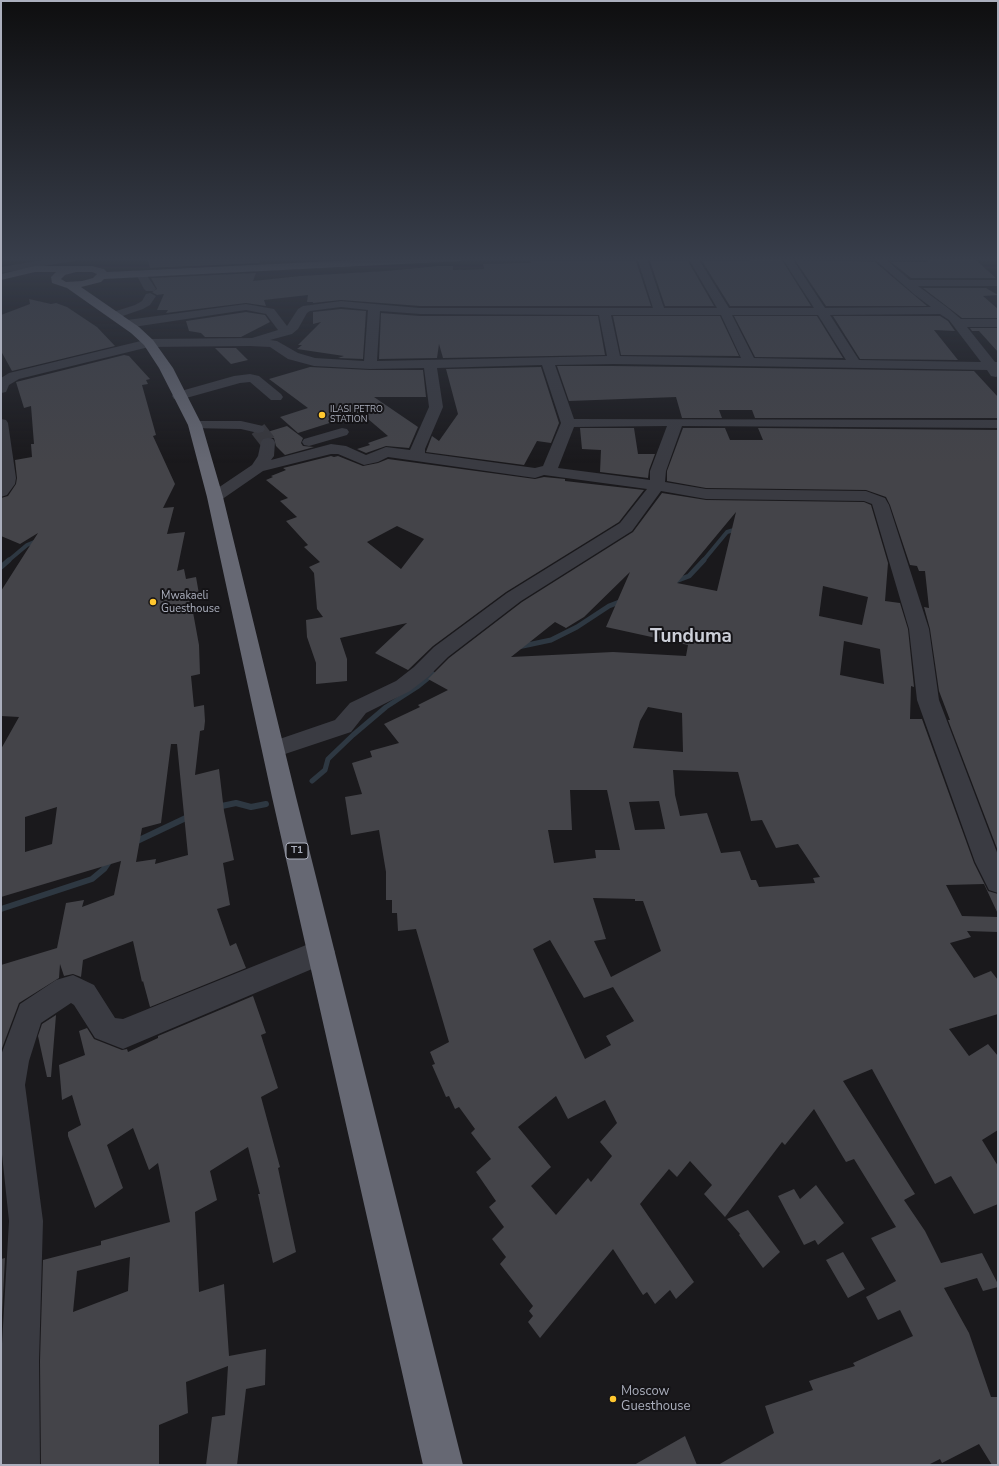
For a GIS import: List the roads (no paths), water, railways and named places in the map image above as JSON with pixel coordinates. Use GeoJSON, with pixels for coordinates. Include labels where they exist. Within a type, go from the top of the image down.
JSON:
{"type":"FeatureCollection","features":[{"type":"Feature","properties":{"kind":"highway","name":"T1"},"geometry":{"type":"LineString","coordinates":[[129,326],[149,343],[166,368],[195,425],[215,497],[273,750],[443,1465]]}},
{"type":"Feature","properties":{"kind":"street"},"geometry":{"type":"LineString","coordinates":[[281,326],[285,332]]}},
{"type":"Feature","properties":{"kind":"street"},"geometry":{"type":"LineString","coordinates":[[250,342],[285,332],[293,326]]}},
{"type":"Feature","properties":{"kind":"street"},"geometry":{"type":"LineString","coordinates":[[370,365],[373,326]]}},
{"type":"Feature","properties":{"kind":"street"},"geometry":{"type":"LineString","coordinates":[[607,326],[614,360]]}},
{"type":"Feature","properties":{"kind":"street"},"geometry":{"type":"LineString","coordinates":[[732,326],[749,361]]}},
{"type":"Feature","properties":{"kind":"street"},"geometry":{"type":"LineString","coordinates":[[831,326],[854,362]]}},
{"type":"Feature","properties":{"kind":"street"},"geometry":{"type":"LineString","coordinates":[[962,326],[993,366],[998,376]]}},
{"type":"Feature","properties":{"kind":"street"},"geometry":{"type":"LineString","coordinates":[[1,389],[7,379],[7,375],[149,343],[250,342],[276,345],[294,356],[319,362],[370,365],[614,360],[854,362],[993,366]]}},
{"type":"Feature","properties":{"kind":"street"},"geometry":{"type":"LineString","coordinates":[[264,456],[341,449],[364,460],[373,459],[386,452],[418,455],[420,457],[535,473],[545,471],[550,469],[568,423],[547,361]]}},
{"type":"Feature","properties":{"kind":"street"},"geometry":{"type":"LineString","coordinates":[[418,455],[417,450],[436,407],[430,364]]}},
{"type":"Feature","properties":{"kind":"street"},"geometry":{"type":"LineString","coordinates":[[179,396],[239,379],[250,378],[254,379],[276,397]]}},
{"type":"Feature","properties":{"kind":"street"},"geometry":{"type":"LineString","coordinates":[[568,423],[676,422],[998,424]]}},
{"type":"Feature","properties":{"kind":"street"},"geometry":{"type":"LineString","coordinates":[[273,750],[343,726],[353,713],[364,703],[403,686],[421,672],[441,652],[514,597],[620,532],[626,527],[657,486],[658,471],[676,422]]}},
{"type":"Feature","properties":{"kind":"street"},"geometry":{"type":"LineString","coordinates":[[1,423],[8,478],[7,484],[1,492]]}},
{"type":"Feature","properties":{"kind":"street"},"geometry":{"type":"LineString","coordinates":[[195,425],[242,425],[258,429]]}},
{"type":"Feature","properties":{"kind":"street"},"geometry":{"type":"LineString","coordinates":[[215,497],[264,456],[342,432]]}},
{"type":"Feature","properties":{"kind":"street"},"geometry":{"type":"LineString","coordinates":[[545,471],[706,494],[866,496],[879,501],[919,629],[928,700],[988,862],[998,882]]}},
{"type":"Feature","properties":{"kind":"street"},"geometry":{"type":"LineString","coordinates":[[20,1465],[20,1361],[26,1222],[10,1085],[14,1061],[30,1014],[66,990],[73,989],[84,995],[105,1028],[123,1034],[321,952]]}},
{"type":"Feature","properties":{"kind":"waterway"},"geometry":{"type":"LineString","coordinates":[[703,561],[727,532],[737,529]]}},
{"type":"Feature","properties":{"kind":"waterway"},"geometry":{"type":"LineString","coordinates":[[8,561],[27,545],[39,540]]}},
{"type":"Feature","properties":{"kind":"waterway"},"geometry":{"type":"LineString","coordinates":[[1,567],[9,560]]}},
{"type":"Feature","properties":{"kind":"waterway"},"geometry":{"type":"LineString","coordinates":[[673,582],[689,576],[704,560]]}},
{"type":"Feature","properties":{"kind":"waterway"},"geometry":{"type":"LineString","coordinates":[[518,647],[551,640],[577,627],[609,606],[622,601]]}},
{"type":"Feature","properties":{"kind":"waterway"},"geometry":{"type":"LineString","coordinates":[[312,781],[325,770],[328,759],[353,735],[386,707],[417,687],[433,674]]}},
{"type":"Feature","properties":{"kind":"waterway"},"geometry":{"type":"LineString","coordinates":[[217,807],[236,803],[251,807],[266,804]]}},
{"type":"Feature","properties":{"kind":"waterway"},"geometry":{"type":"LineString","coordinates":[[135,842],[190,816]]}},
{"type":"Feature","properties":{"kind":"waterway"},"geometry":{"type":"LineString","coordinates":[[1,909],[92,879],[104,869],[110,860]]}},
{"type":"Feature","properties":{"kind":"tunnel"},"geometry":{"type":"LineString","coordinates":[[258,429],[268,442]]}},
{"type":"Feature","properties":{"kind":"place","name":"ILASI PETRO STATION"},"geometry":{"type":"Point","coordinates":[322,415]}},
{"type":"Feature","properties":{"kind":"place","name":"Mwakaeli Guesthouse"},"geometry":{"type":"Point","coordinates":[153,602]}},
{"type":"Feature","properties":{"kind":"place","name":"Moscow Guesthouse"},"geometry":{"type":"Point","coordinates":[613,1399]}},
{"type":"Feature","properties":{"kind":"district","name":"Tunduma"},"geometry":{"type":"Point","coordinates":[691,637]}}]}
